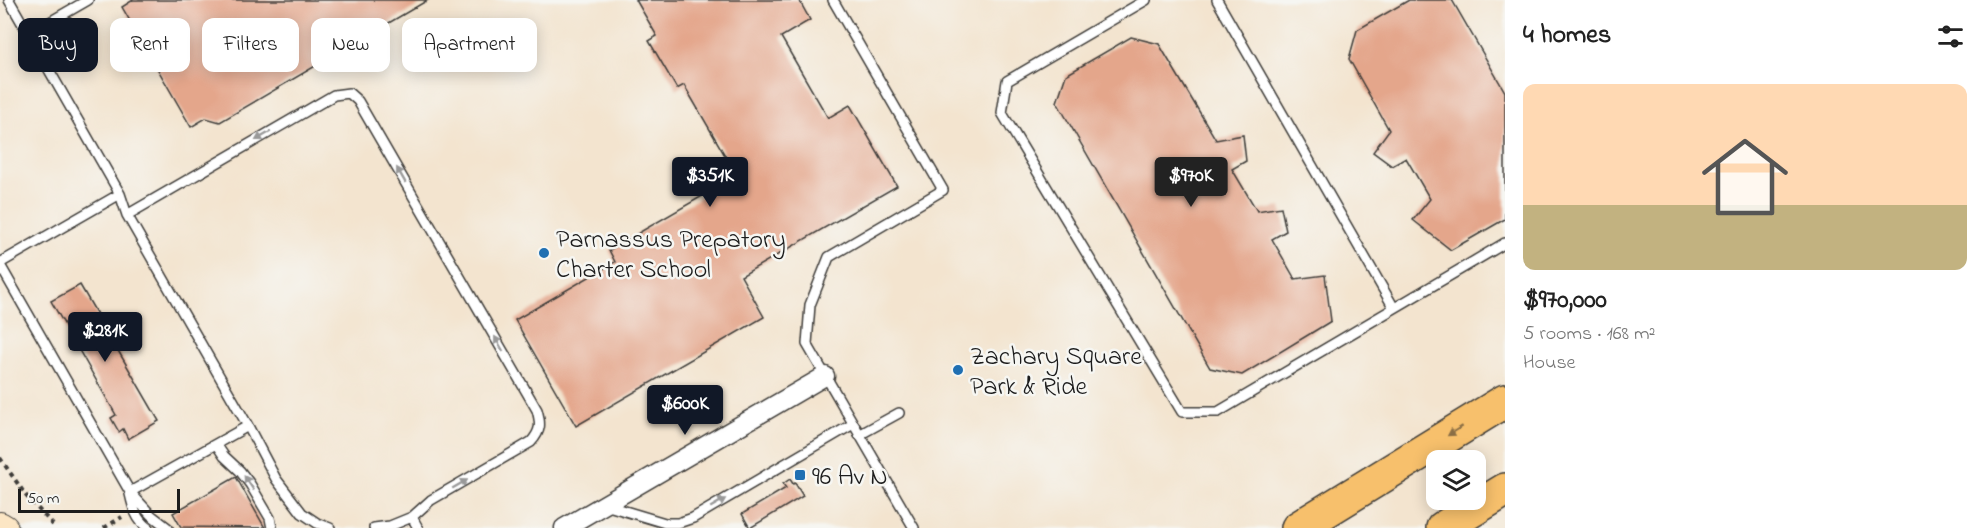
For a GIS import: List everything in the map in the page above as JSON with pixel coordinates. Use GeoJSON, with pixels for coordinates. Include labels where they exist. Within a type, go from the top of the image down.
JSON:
{"type":"FeatureCollection","features":[{"type":"Feature","properties":{"kind":"highway"},"geometry":{"type":"LineString","coordinates":[[1298,528],[1505,401]]}},
{"type":"Feature","properties":{"kind":"highway"},"geometry":{"type":"LineString","coordinates":[[1443,528],[1505,490]]}},
{"type":"Feature","properties":{"kind":"highway"},"geometry":{"type":"LineString","coordinates":[[1483,528],[1505,514]]}},
{"type":"Feature","properties":{"kind":"main road"},"geometry":{"type":"LineString","coordinates":[[0,525],[5,528]]}},
{"type":"Feature","properties":{"kind":"street"},"geometry":{"type":"LineString","coordinates":[[564,528],[825,376]]}},
{"type":"Feature","properties":{"kind":"lane"},"geometry":{"type":"LineString","coordinates":[[9,0],[20,18]]}},
{"type":"Feature","properties":{"kind":"lane"},"geometry":{"type":"LineString","coordinates":[[57,18],[88,0]]}},
{"type":"Feature","properties":{"kind":"lane"},"geometry":{"type":"LineString","coordinates":[[833,0],[943,190],[829,257],[810,305],[807,344],[914,528]]}},
{"type":"Feature","properties":{"kind":"lane"},"geometry":{"type":"LineString","coordinates":[[1146,0],[1007,81],[1002,113],[1182,412],[1218,412],[1505,243]]}},
{"type":"Feature","properties":{"kind":"lane"},"geometry":{"type":"LineString","coordinates":[[1217,0],[1394,308]]}},
{"type":"Feature","properties":{"kind":"lane"},"geometry":{"type":"LineString","coordinates":[[51,72],[120,194],[127,215],[276,479],[313,526],[330,528]]}},
{"type":"Feature","properties":{"kind":"lane"},"geometry":{"type":"LineString","coordinates":[[127,215],[334,95],[349,93],[358,101],[537,410],[541,422],[539,432],[531,442],[431,501],[412,517],[390,526],[374,528]]}},
{"type":"Feature","properties":{"kind":"lane"},"geometry":{"type":"LineString","coordinates":[[120,194],[0,264],[130,492],[151,515],[168,528]]}},
{"type":"Feature","properties":{"kind":"lane"},"geometry":{"type":"LineString","coordinates":[[859,435],[899,413]]}},
{"type":"Feature","properties":{"kind":"lane"},"geometry":{"type":"LineString","coordinates":[[604,505],[665,523],[678,523],[693,518],[853,424]]}},
{"type":"Feature","properties":{"kind":"lane"},"geometry":{"type":"LineString","coordinates":[[130,492],[248,426]]}},
{"type":"Feature","properties":{"kind":"lane"},"geometry":{"type":"LineString","coordinates":[[216,444],[224,456],[250,483],[270,518],[272,528]]}},
{"type":"Feature","properties":{"kind":"lane"},"geometry":{"type":"LineString","coordinates":[[130,492],[134,510],[142,524],[148,528]]}},
{"type":"Feature","properties":{"kind":"lane"},"geometry":{"type":"LineString","coordinates":[[412,517],[418,528]]}},
{"type":"Feature","properties":{"kind":"path"},"geometry":{"type":"LineString","coordinates":[[0,458],[27,497],[56,528]]}},
{"type":"Feature","properties":{"kind":"building"},"geometry":{"type":"Polygon","coordinates":[[[133,0],[428,0],[390,22],[390,18],[311,18],[311,69],[220,122],[206,118],[191,127],[159,72],[190,72],[190,18],[128,18],[122,7],[133,0]]]}},
{"type":"Feature","properties":{"kind":"building","name":"Parnassus Prepatory Charter School"},"geometry":{"type":"Polygon","coordinates":[[[636,0],[799,0],[810,20],[781,37],[828,118],[850,105],[897,186],[741,276],[764,317],[576,426],[515,320],[615,262],[609,250],[737,176],[684,85],[677,89],[649,41],[657,36],[636,0]]]}},
{"type":"Feature","properties":{"kind":"building"},"geometry":{"type":"Polygon","coordinates":[[[1409,0],[1452,0],[1505,92],[1505,219],[1451,250],[1413,220],[1430,199],[1406,158],[1392,166],[1373,152],[1389,130],[1349,59],[1357,30],[1409,0]]]}},
{"type":"Feature","properties":{"kind":"building"},"geometry":{"type":"Polygon","coordinates":[[[1131,37],[1159,44],[1216,140],[1243,135],[1246,161],[1232,169],[1257,211],[1281,207],[1286,231],[1272,239],[1295,279],[1325,275],[1331,321],[1242,375],[1210,368],[1057,102],[1066,75],[1131,37]]]}},
{"type":"Feature","properties":{"kind":"building"},"geometry":{"type":"Polygon","coordinates":[[[80,285],[159,421],[128,439],[123,429],[119,432],[111,418],[116,415],[51,301],[80,285]]]}},
{"type":"Feature","properties":{"kind":"building"},"geometry":{"type":"Polygon","coordinates":[[[236,477],[265,528],[181,527],[173,513],[236,477]]]}},
{"type":"Feature","properties":{"kind":"building"},"geometry":{"type":"Polygon","coordinates":[[[790,479],[803,496],[750,528],[742,514],[786,488],[783,484],[790,479]]]}},
{"type":"Feature","properties":{"kind":"place","name":"Parnassus Prepatory Charter School"},"geometry":{"type":"Point","coordinates":[544,253]}},
{"type":"Feature","properties":{"kind":"place","name":"Zachary Square Park & Ride"},"geometry":{"type":"Point","coordinates":[958,370]}},
{"type":"Feature","properties":{"kind":"place","name":"96 Av N"},"geometry":{"type":"Point","coordinates":[800,475]}}]}
